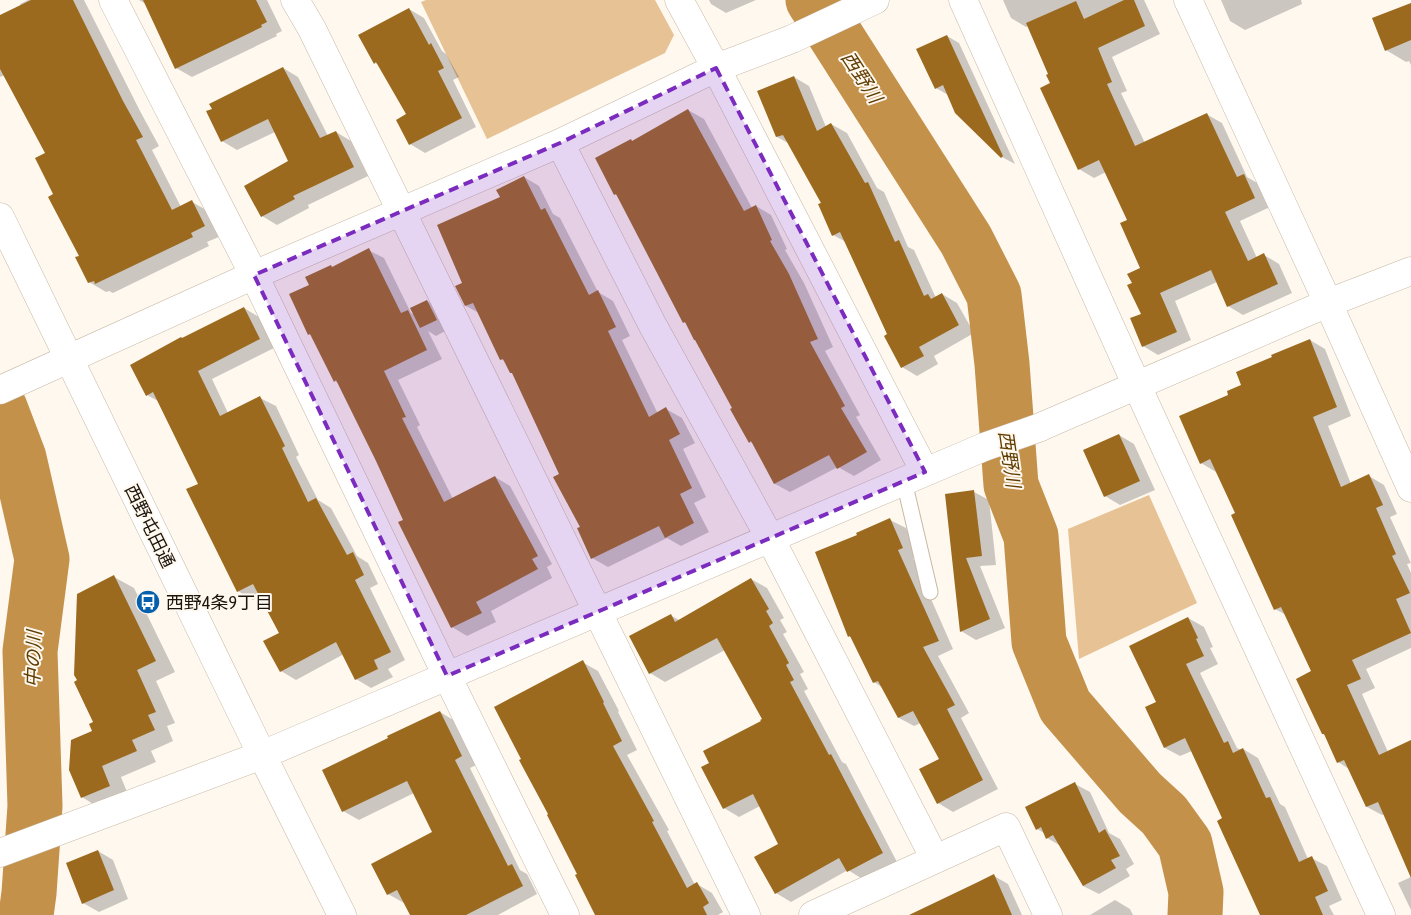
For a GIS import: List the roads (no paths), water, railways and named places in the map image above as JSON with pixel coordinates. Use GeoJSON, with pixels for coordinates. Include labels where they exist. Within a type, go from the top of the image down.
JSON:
{"type":"FeatureCollection","features":[{"type":"Feature","properties":{"kind":"street"},"geometry":{"type":"LineString","coordinates":[[113,0],[254,275],[447,676],[565,915]]}},
{"type":"Feature","properties":{"kind":"street"},"geometry":{"type":"LineString","coordinates":[[295,0],[312,29],[402,211],[746,915]]}},
{"type":"Feature","properties":{"kind":"street"},"geometry":{"type":"LineString","coordinates":[[679,0],[716,68],[914,477]]}},
{"type":"Feature","properties":{"kind":"street"},"geometry":{"type":"LineString","coordinates":[[962,0],[1137,386],[1381,915]]}},
{"type":"Feature","properties":{"kind":"street"},"geometry":{"type":"LineString","coordinates":[[1188,0],[1411,488]]}},
{"type":"Feature","properties":{"kind":"street"},"geometry":{"type":"LineString","coordinates":[[10,386],[254,275],[560,143],[716,68],[792,39],[867,4]]}},
{"type":"Feature","properties":{"kind":"street"},"geometry":{"type":"LineString","coordinates":[[560,143],[652,324],[770,538],[935,859]]}},
{"type":"Feature","properties":{"kind":"street","name":"西野屯田通"},"geometry":{"type":"LineString","coordinates":[[0,217],[342,915]]}},
{"type":"Feature","properties":{"kind":"street"},"geometry":{"type":"LineString","coordinates":[[0,853],[262,755],[914,477],[984,448],[1040,428],[1328,304],[1411,271]]}},
{"type":"Feature","properties":{"kind":"street"},"geometry":{"type":"LineString","coordinates":[[813,915],[1006,827],[1048,915]]}},
{"type":"Feature","properties":{"kind":"lane"},"geometry":{"type":"LineString","coordinates":[[914,477],[930,592]]}},
{"type":"Feature","properties":{"kind":"waterway","name":"西野川"},"geometry":{"type":"LineString","coordinates":[[813,0],[966,240],[994,295],[1002,364],[1011,485],[1031,536],[1039,642],[1065,706],[1140,793],[1164,815],[1185,844],[1196,892],[1195,915]]}},
{"type":"Feature","properties":{"kind":"waterway","name":"中の川"},"geometry":{"type":"LineString","coordinates":[[0,408],[19,458],[42,559],[30,651],[35,806],[26,915]]}},
{"type":"Feature","properties":{"kind":"place","name":"西野4条9丁目"},"geometry":{"type":"Point","coordinates":[148,602]}}]}
